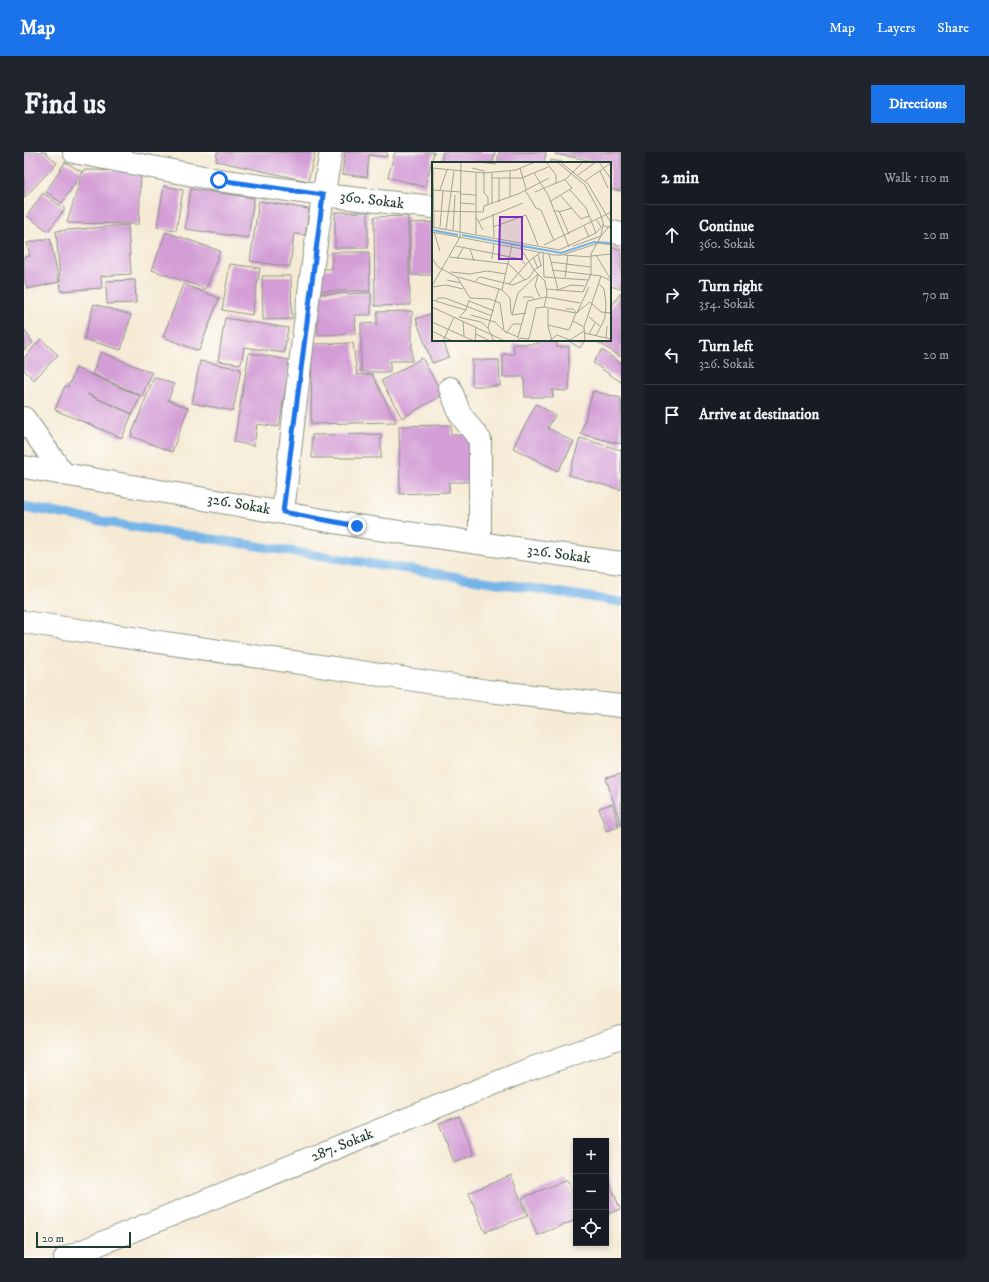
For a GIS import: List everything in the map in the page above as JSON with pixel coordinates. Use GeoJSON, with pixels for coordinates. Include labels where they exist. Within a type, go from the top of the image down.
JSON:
{"type":"FeatureCollection","features":[{"type":"Feature","properties":{"kind":"street","name":"360. Sokak"},"geometry":{"type":"LineString","coordinates":[[74,152],[219,180],[323,195],[432,207]]}},
{"type":"Feature","properties":{"kind":"street"},"geometry":{"type":"LineString","coordinates":[[283,512],[323,195],[331,152]]}},
{"type":"Feature","properties":{"kind":"street"},"geometry":{"type":"LineString","coordinates":[[611,232],[621,234]]}},
{"type":"Feature","properties":{"kind":"street"},"geometry":{"type":"LineString","coordinates":[[450,388],[460,414],[480,440],[480,543]]}},
{"type":"Feature","properties":{"kind":"street"},"geometry":{"type":"LineString","coordinates":[[24,418],[63,473]]}},
{"type":"Feature","properties":{"kind":"street","name":"326. Sokak"},"geometry":{"type":"LineString","coordinates":[[24,466],[357,526],[621,563]]}},
{"type":"Feature","properties":{"kind":"street"},"geometry":{"type":"LineString","coordinates":[[24,622],[488,691],[621,706]]}},
{"type":"Feature","properties":{"kind":"street","name":"287. Sokak"},"geometry":{"type":"LineString","coordinates":[[65,1258],[523,1072],[621,1037]]}},
{"type":"Feature","properties":{"kind":"building"},"geometry":{"type":"Polygon","coordinates":[[[24,152],[45,152],[57,163],[24,198],[24,152]]]}},
{"type":"Feature","properties":{"kind":"building"},"geometry":{"type":"Polygon","coordinates":[[[217,152],[315,152],[308,181],[216,161],[217,152]]]}},
{"type":"Feature","properties":{"kind":"building"},"geometry":{"type":"Polygon","coordinates":[[[345,152],[387,152],[387,157],[369,155],[367,177],[342,174],[345,152]]]}},
{"type":"Feature","properties":{"kind":"building"},"geometry":{"type":"Polygon","coordinates":[[[395,152],[434,152],[425,187],[388,177],[395,152]]]}},
{"type":"Feature","properties":{"kind":"building"},"geometry":{"type":"Polygon","coordinates":[[[443,152],[495,152],[493,162],[441,162],[443,152]]]}},
{"type":"Feature","properties":{"kind":"building"},"geometry":{"type":"Polygon","coordinates":[[[499,152],[546,152],[544,162],[497,162],[499,152]]]}},
{"type":"Feature","properties":{"kind":"building"},"geometry":{"type":"Polygon","coordinates":[[[555,152],[621,152],[621,191],[611,189],[611,162],[594,162],[555,154],[555,152]]]}},
{"type":"Feature","properties":{"kind":"building"},"geometry":{"type":"Polygon","coordinates":[[[551,160],[562,162],[550,162],[551,160]]]}},
{"type":"Feature","properties":{"kind":"building"},"geometry":{"type":"Polygon","coordinates":[[[65,162],[82,172],[62,203],[46,192],[65,162]]]}},
{"type":"Feature","properties":{"kind":"building"},"geometry":{"type":"Polygon","coordinates":[[[83,170],[141,171],[139,224],[67,223],[83,170]]]}},
{"type":"Feature","properties":{"kind":"building"},"geometry":{"type":"Polygon","coordinates":[[[164,186],[183,190],[176,230],[157,227],[164,186]]]}},
{"type":"Feature","properties":{"kind":"building"},"geometry":{"type":"Polygon","coordinates":[[[191,189],[254,198],[248,238],[185,229],[191,189]]]}},
{"type":"Feature","properties":{"kind":"building"},"geometry":{"type":"Polygon","coordinates":[[[43,193],[65,209],[48,231],[27,216],[43,193]]]}},
{"type":"Feature","properties":{"kind":"building"},"geometry":{"type":"Polygon","coordinates":[[[259,201],[309,209],[305,235],[294,234],[290,267],[250,261],[259,201]]]}},
{"type":"Feature","properties":{"kind":"building"},"geometry":{"type":"Polygon","coordinates":[[[335,212],[368,212],[368,248],[335,248],[335,212]]]}},
{"type":"Feature","properties":{"kind":"building"},"geometry":{"type":"Polygon","coordinates":[[[408,216],[410,305],[375,306],[374,217],[408,216]]]}},
{"type":"Feature","properties":{"kind":"building"},"geometry":{"type":"Polygon","coordinates":[[[432,222],[432,275],[411,275],[410,223],[432,222]]]}},
{"type":"Feature","properties":{"kind":"building"},"geometry":{"type":"Polygon","coordinates":[[[128,225],[131,274],[101,276],[102,288],[61,291],[56,231],[128,225]]]}},
{"type":"Feature","properties":{"kind":"building"},"geometry":{"type":"Polygon","coordinates":[[[166,232],[220,251],[206,289],[152,270],[166,232]]]}},
{"type":"Feature","properties":{"kind":"building"},"geometry":{"type":"Polygon","coordinates":[[[50,238],[59,282],[27,289],[24,278],[24,257],[30,256],[27,243],[50,238]]]}},
{"type":"Feature","properties":{"kind":"building"},"geometry":{"type":"Polygon","coordinates":[[[611,247],[621,250],[621,289],[611,286],[611,247]]]}},
{"type":"Feature","properties":{"kind":"building"},"geometry":{"type":"Polygon","coordinates":[[[332,252],[369,252],[370,291],[321,291],[320,269],[332,269],[332,252]]]}},
{"type":"Feature","properties":{"kind":"building"},"geometry":{"type":"Polygon","coordinates":[[[230,264],[260,268],[252,315],[222,310],[230,264]]]}},
{"type":"Feature","properties":{"kind":"building"},"geometry":{"type":"Polygon","coordinates":[[[262,276],[291,276],[292,319],[263,320],[262,276]]]}},
{"type":"Feature","properties":{"kind":"building"},"geometry":{"type":"Polygon","coordinates":[[[135,280],[136,303],[107,304],[106,281],[135,280]]]}},
{"type":"Feature","properties":{"kind":"building"},"geometry":{"type":"Polygon","coordinates":[[[183,284],[219,298],[199,351],[163,337],[183,284]]]}},
{"type":"Feature","properties":{"kind":"building"},"geometry":{"type":"Polygon","coordinates":[[[621,292],[621,357],[596,341],[611,341],[611,307],[621,292]]]}},
{"type":"Feature","properties":{"kind":"building"},"geometry":{"type":"Polygon","coordinates":[[[371,293],[371,315],[355,315],[356,334],[318,335],[317,294],[371,293]]]}},
{"type":"Feature","properties":{"kind":"building"},"geometry":{"type":"Polygon","coordinates":[[[94,304],[131,315],[121,350],[84,339],[94,304]]]}},
{"type":"Feature","properties":{"kind":"building"},"geometry":{"type":"Polygon","coordinates":[[[412,311],[412,361],[390,361],[390,372],[361,372],[361,323],[377,324],[377,312],[412,311]]]}},
{"type":"Feature","properties":{"kind":"building"},"geometry":{"type":"Polygon","coordinates":[[[432,313],[432,341],[443,341],[449,357],[432,363],[416,319],[432,313]]]}},
{"type":"Feature","properties":{"kind":"building"},"geometry":{"type":"Polygon","coordinates":[[[225,318],[288,328],[284,353],[244,347],[241,364],[218,361],[225,318]]]}},
{"type":"Feature","properties":{"kind":"building"},"geometry":{"type":"Polygon","coordinates":[[[24,329],[33,343],[24,350],[24,329]]]}},
{"type":"Feature","properties":{"kind":"building"},"geometry":{"type":"Polygon","coordinates":[[[41,339],[58,355],[34,380],[24,370],[24,358],[41,339]]]}},
{"type":"Feature","properties":{"kind":"building"},"geometry":{"type":"Polygon","coordinates":[[[538,341],[557,341],[557,347],[569,347],[569,391],[552,390],[553,397],[525,397],[524,377],[503,377],[503,354],[514,354],[513,344],[538,344],[538,341]]]}},
{"type":"Feature","properties":{"kind":"building"},"geometry":{"type":"Polygon","coordinates":[[[569,341],[584,341],[580,348],[569,341]]]}},
{"type":"Feature","properties":{"kind":"building"},"geometry":{"type":"Polygon","coordinates":[[[353,343],[357,375],[372,374],[396,422],[311,424],[312,344],[353,343]]]}},
{"type":"Feature","properties":{"kind":"building"},"geometry":{"type":"Polygon","coordinates":[[[602,350],[621,363],[621,382],[593,363],[602,350]]]}},
{"type":"Feature","properties":{"kind":"building"},"geometry":{"type":"Polygon","coordinates":[[[101,352],[152,373],[142,396],[92,374],[101,352]]]}},
{"type":"Feature","properties":{"kind":"building"},"geometry":{"type":"Polygon","coordinates":[[[249,353],[290,360],[279,427],[257,424],[254,446],[234,442],[249,353]]]}},
{"type":"Feature","properties":{"kind":"building"},"geometry":{"type":"Polygon","coordinates":[[[422,358],[443,395],[402,418],[381,381],[422,358]]]}},
{"type":"Feature","properties":{"kind":"building"},"geometry":{"type":"Polygon","coordinates":[[[472,360],[499,360],[500,386],[472,386],[472,360]]]}},
{"type":"Feature","properties":{"kind":"building"},"geometry":{"type":"Polygon","coordinates":[[[200,361],[241,369],[233,411],[192,403],[200,361]]]}},
{"type":"Feature","properties":{"kind":"building"},"geometry":{"type":"Polygon","coordinates":[[[76,368],[140,396],[133,414],[87,394],[132,414],[122,438],[55,410],[65,386],[68,387],[76,368]]]}},
{"type":"Feature","properties":{"kind":"building"},"geometry":{"type":"Polygon","coordinates":[[[154,377],[174,384],[168,400],[188,408],[172,452],[131,436],[154,377]]]}},
{"type":"Feature","properties":{"kind":"building"},"geometry":{"type":"Polygon","coordinates":[[[593,391],[621,398],[621,444],[581,434],[593,391]]]}},
{"type":"Feature","properties":{"kind":"building"},"geometry":{"type":"Polygon","coordinates":[[[536,404],[555,415],[548,428],[574,442],[558,471],[513,448],[536,404]]]}},
{"type":"Feature","properties":{"kind":"building"},"geometry":{"type":"Polygon","coordinates":[[[451,425],[451,435],[469,435],[470,482],[449,482],[449,492],[400,494],[399,426],[451,425]]]}},
{"type":"Feature","properties":{"kind":"building"},"geometry":{"type":"Polygon","coordinates":[[[381,434],[381,458],[312,458],[312,435],[381,434]]]}},
{"type":"Feature","properties":{"kind":"building"},"geometry":{"type":"Polygon","coordinates":[[[580,438],[621,450],[621,490],[569,475],[580,438]]]}},
{"type":"Feature","properties":{"kind":"building"},"geometry":{"type":"Polygon","coordinates":[[[621,774],[621,826],[606,778],[621,774]]]}},
{"type":"Feature","properties":{"kind":"building"},"geometry":{"type":"Polygon","coordinates":[[[612,804],[619,827],[606,831],[599,808],[612,804]]]}},
{"type":"Feature","properties":{"kind":"building"},"geometry":{"type":"Polygon","coordinates":[[[459,1116],[474,1155],[454,1162],[439,1123],[459,1116]]]}},
{"type":"Feature","properties":{"kind":"building"},"geometry":{"type":"Polygon","coordinates":[[[511,1175],[527,1216],[485,1232],[469,1193],[511,1175]]]}},
{"type":"Feature","properties":{"kind":"building"},"geometry":{"type":"Polygon","coordinates":[[[567,1180],[573,1195],[573,1221],[537,1235],[522,1198],[567,1180]]]}},
{"type":"Feature","properties":{"kind":"building"},"geometry":{"type":"Polygon","coordinates":[[[609,1180],[620,1209],[609,1214],[609,1180]]]}},
{"type":"Feature","properties":{"kind":"waterway"},"geometry":{"type":"LineString","coordinates":[[24,507],[128,526],[621,602]]}},
{"type":"Feature","properties":{"kind":"route"},"geometry":{"type":"LineString","coordinates":[[219,180],[323,195],[283,512],[357,526]]}}]}
